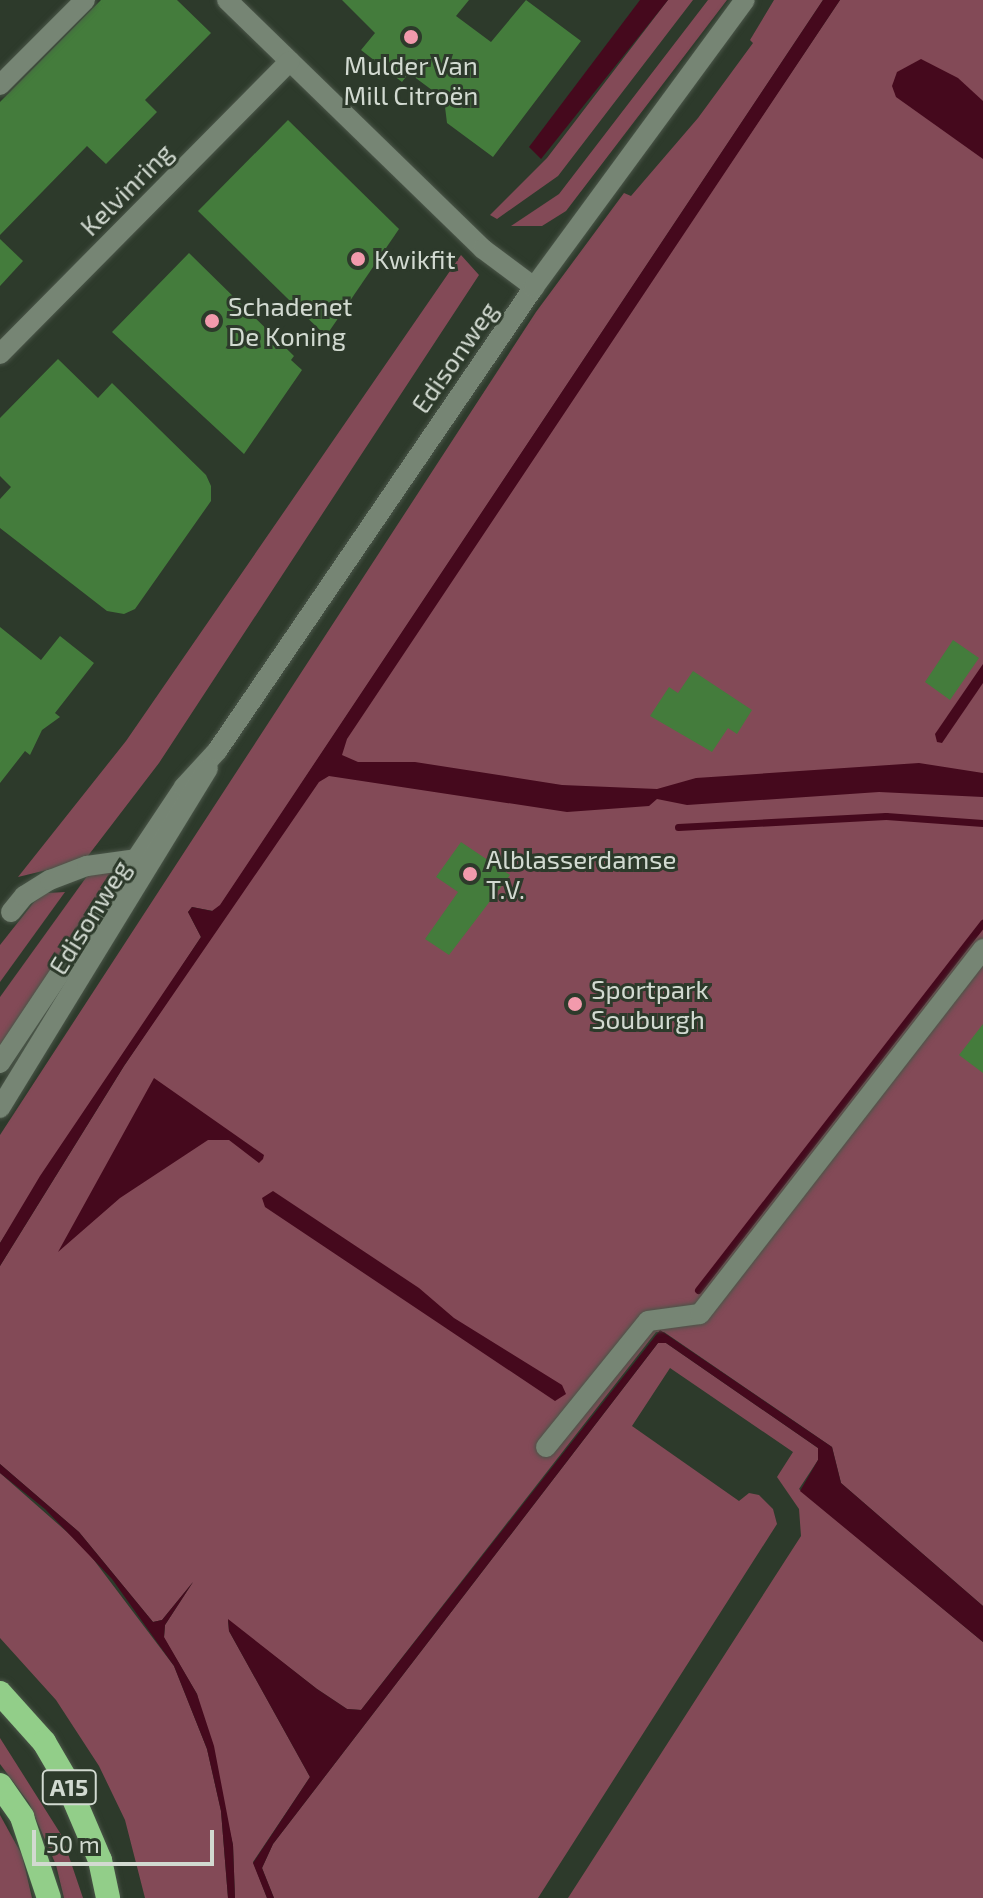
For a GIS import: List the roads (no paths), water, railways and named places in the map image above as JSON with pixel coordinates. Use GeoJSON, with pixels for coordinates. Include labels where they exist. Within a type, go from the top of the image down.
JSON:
{"type":"FeatureCollection","features":[{"type":"Feature","properties":{"kind":"highway","name":"A15"},"geometry":{"type":"LineString","coordinates":[[0,1693],[44,1742],[65,1778],[89,1829],[108,1898]]}},
{"type":"Feature","properties":{"kind":"highway","name":"A15"},"geometry":{"type":"LineString","coordinates":[[0,1785],[22,1817],[49,1898]]}},
{"type":"Feature","properties":{"kind":"street"},"geometry":{"type":"LineString","coordinates":[[0,85],[85,0]]}},
{"type":"Feature","properties":{"kind":"street"},"geometry":{"type":"LineString","coordinates":[[227,0],[483,249],[534,287]]}},
{"type":"Feature","properties":{"kind":"street","name":"Edisonweg"},"geometry":{"type":"LineString","coordinates":[[0,1063],[184,787],[217,751],[534,287],[745,0]]}},
{"type":"Feature","properties":{"kind":"street","name":"Kelvinring"},"geometry":{"type":"LineString","coordinates":[[0,354],[290,61]]}},
{"type":"Feature","properties":{"kind":"street","name":"Edisonweg"},"geometry":{"type":"LineString","coordinates":[[0,1108],[197,792],[217,751]]}},
{"type":"Feature","properties":{"kind":"street"},"geometry":{"type":"LineString","coordinates":[[11,912],[24,896],[50,880],[87,866],[136,859]]}},
{"type":"Feature","properties":{"kind":"street"},"geometry":{"type":"LineString","coordinates":[[546,1447],[648,1321],[700,1314],[983,949]]}},
{"type":"Feature","properties":{"kind":"waterway"},"geometry":{"type":"LineString","coordinates":[[678,827],[886,816],[983,823]]}},
{"type":"Feature","properties":{"kind":"waterway"},"geometry":{"type":"LineString","coordinates":[[698,1290],[983,923]]}},
{"type":"Feature","properties":{"kind":"place","name":"Mulder Van Mill Citroën"},"geometry":{"type":"Point","coordinates":[411,37]}},
{"type":"Feature","properties":{"kind":"place","name":"Kwikfit"},"geometry":{"type":"Point","coordinates":[358,259]}},
{"type":"Feature","properties":{"kind":"place","name":"Schadenet De Koning"},"geometry":{"type":"Point","coordinates":[212,321]}},
{"type":"Feature","properties":{"kind":"place","name":"Alblasserdamse T.V."},"geometry":{"type":"Point","coordinates":[470,874]}},
{"type":"Feature","properties":{"kind":"place","name":"Sportpark Souburgh"},"geometry":{"type":"Point","coordinates":[575,1004]}}]}
